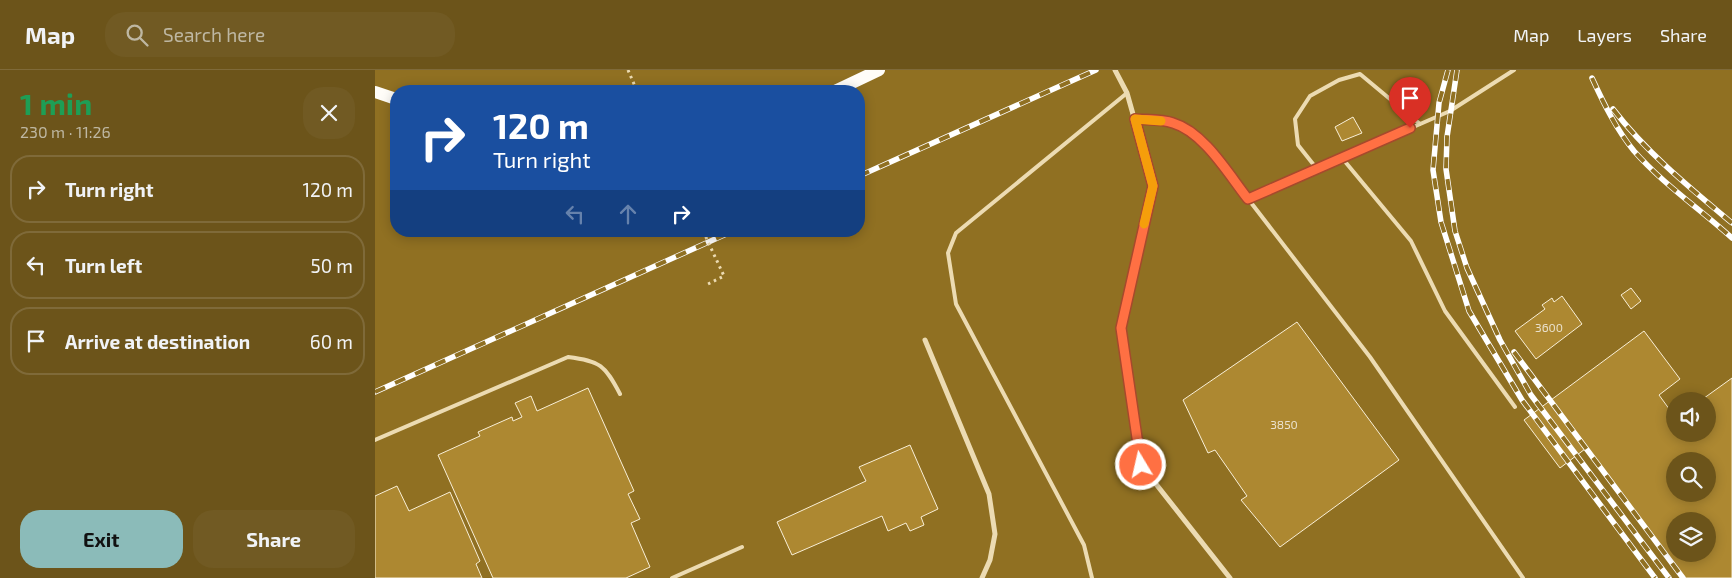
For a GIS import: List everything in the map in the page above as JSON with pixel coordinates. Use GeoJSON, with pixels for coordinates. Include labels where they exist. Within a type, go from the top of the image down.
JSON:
{"type":"FeatureCollection","features":[{"type":"Feature","properties":{"kind":"main road"},"geometry":{"type":"LineString","coordinates":[[848,85],[879,70]]}},
{"type":"Feature","properties":{"kind":"main road"},"geometry":{"type":"LineString","coordinates":[[375,92],[390,97]]}},
{"type":"Feature","properties":{"kind":"street"},"geometry":{"type":"LineString","coordinates":[[1115,70],[1127,93],[1153,186],[1121,328],[1141,465],[1230,578]]}},
{"type":"Feature","properties":{"kind":"street"},"geometry":{"type":"LineString","coordinates":[[925,340],[989,494],[995,534],[990,560],[982,578]]}},
{"type":"Feature","properties":{"kind":"lane"},"geometry":{"type":"LineString","coordinates":[[1248,199],[1450,111],[1514,70]]}},
{"type":"Feature","properties":{"kind":"lane"},"geometry":{"type":"LineString","coordinates":[[1317,169],[1298,145],[1295,119],[1310,96],[1339,80],[1360,74],[1419,124]]}},
{"type":"Feature","properties":{"kind":"lane"},"geometry":{"type":"LineString","coordinates":[[1092,578],[1084,545],[956,304],[948,253],[956,233],[1127,93]]}},
{"type":"Feature","properties":{"kind":"lane"},"geometry":{"type":"LineString","coordinates":[[1135,119],[1174,123],[1205,143],[1370,357],[1523,578]]}},
{"type":"Feature","properties":{"kind":"lane"},"geometry":{"type":"LineString","coordinates":[[1342,158],[1411,241],[1445,311],[1515,407]]}},
{"type":"Feature","properties":{"kind":"lane"},"geometry":{"type":"LineString","coordinates":[[375,440],[567,357],[587,359],[608,370],[620,394]]}},
{"type":"Feature","properties":{"kind":"lane"},"geometry":{"type":"LineString","coordinates":[[672,578],[742,547]]}},
{"type":"Feature","properties":{"kind":"path"},"geometry":{"type":"LineString","coordinates":[[628,70],[634,85]]}},
{"type":"Feature","properties":{"kind":"path"},"geometry":{"type":"LineString","coordinates":[[706,237],[724,276],[706,286]]}},
{"type":"Feature","properties":{"kind":"building"},"geometry":{"type":"Polygon","coordinates":[[[1353,117],[1362,133],[1342,141],[1335,127],[1353,117]]]}},
{"type":"Feature","properties":{"kind":"building"},"geometry":{"type":"Polygon","coordinates":[[[1631,288],[1641,301],[1631,309],[1621,295],[1631,288]]]}},
{"type":"Feature","properties":{"kind":"building"},"geometry":{"type":"Polygon","coordinates":[[[1562,296],[1582,324],[1536,359],[1515,331],[1545,309],[1542,305],[1552,298],[1554,302],[1562,296]]]}},
{"type":"Feature","properties":{"kind":"building"},"geometry":{"type":"Polygon","coordinates":[[[1297,322],[1399,460],[1280,547],[1241,500],[1247,496],[1215,450],[1208,453],[1183,400],[1297,322]]]}},
{"type":"Feature","properties":{"kind":"building"},"geometry":{"type":"Polygon","coordinates":[[[1644,331],[1680,379],[1659,395],[1666,405],[1666,442],[1716,442],[1716,392],[1713,392],[1732,378],[1732,578],[1682,578],[1670,562],[1716,562],[1716,512],[1666,512],[1666,557],[1585,449],[1560,468],[1524,420],[1644,331]]]}},
{"type":"Feature","properties":{"kind":"building"},"geometry":{"type":"Polygon","coordinates":[[[588,388],[634,491],[628,494],[640,519],[631,523],[650,567],[626,578],[493,578],[438,455],[480,436],[478,432],[512,417],[513,421],[522,417],[515,403],[531,396],[537,411],[588,388]]]}},
{"type":"Feature","properties":{"kind":"building"},"geometry":{"type":"Polygon","coordinates":[[[910,445],[938,509],[921,517],[924,525],[910,531],[906,523],[888,531],[882,516],[792,555],[777,522],[866,481],[859,467],[910,445]]]}},
{"type":"Feature","properties":{"kind":"building"},"geometry":{"type":"Polygon","coordinates":[[[397,486],[409,511],[450,492],[480,561],[476,564],[482,578],[375,578],[375,496],[397,486]]]}},
{"type":"Feature","properties":{"kind":"railway"},"geometry":{"type":"LineString","coordinates":[[865,173],[1096,70]]}},
{"type":"Feature","properties":{"kind":"railway"},"geometry":{"type":"LineString","coordinates":[[1448,70],[1439,103],[1433,170],[1441,222],[1469,311],[1522,400],[1655,578]]}},
{"type":"Feature","properties":{"kind":"railway"},"geometry":{"type":"LineString","coordinates":[[1457,70],[1447,137],[1446,169],[1455,231],[1467,268],[1500,340],[1531,395],[1669,578]]}},
{"type":"Feature","properties":{"kind":"railway"},"geometry":{"type":"LineString","coordinates":[[1592,78],[1616,125],[1634,151],[1669,185],[1732,238]]}},
{"type":"Feature","properties":{"kind":"railway"},"geometry":{"type":"LineString","coordinates":[[1613,109],[1654,155],[1732,223]]}},
{"type":"Feature","properties":{"kind":"railway"},"geometry":{"type":"LineString","coordinates":[[375,392],[720,237]]}},
{"type":"Feature","properties":{"kind":"railway"},"geometry":{"type":"LineString","coordinates":[[1514,352],[1683,578]]}},
{"type":"Feature","properties":{"kind":"slow traffic"},"geometry":{"type":"LineString","coordinates":[[1144,224],[1153,186],[1135,119],[1161,121]]}},
{"type":"Feature","properties":{"kind":"route"},"geometry":{"type":"LineString","coordinates":[[1141,465],[1121,328],[1153,186],[1135,119],[1174,123],[1205,143],[1248,199],[1410,128]]}}]}
